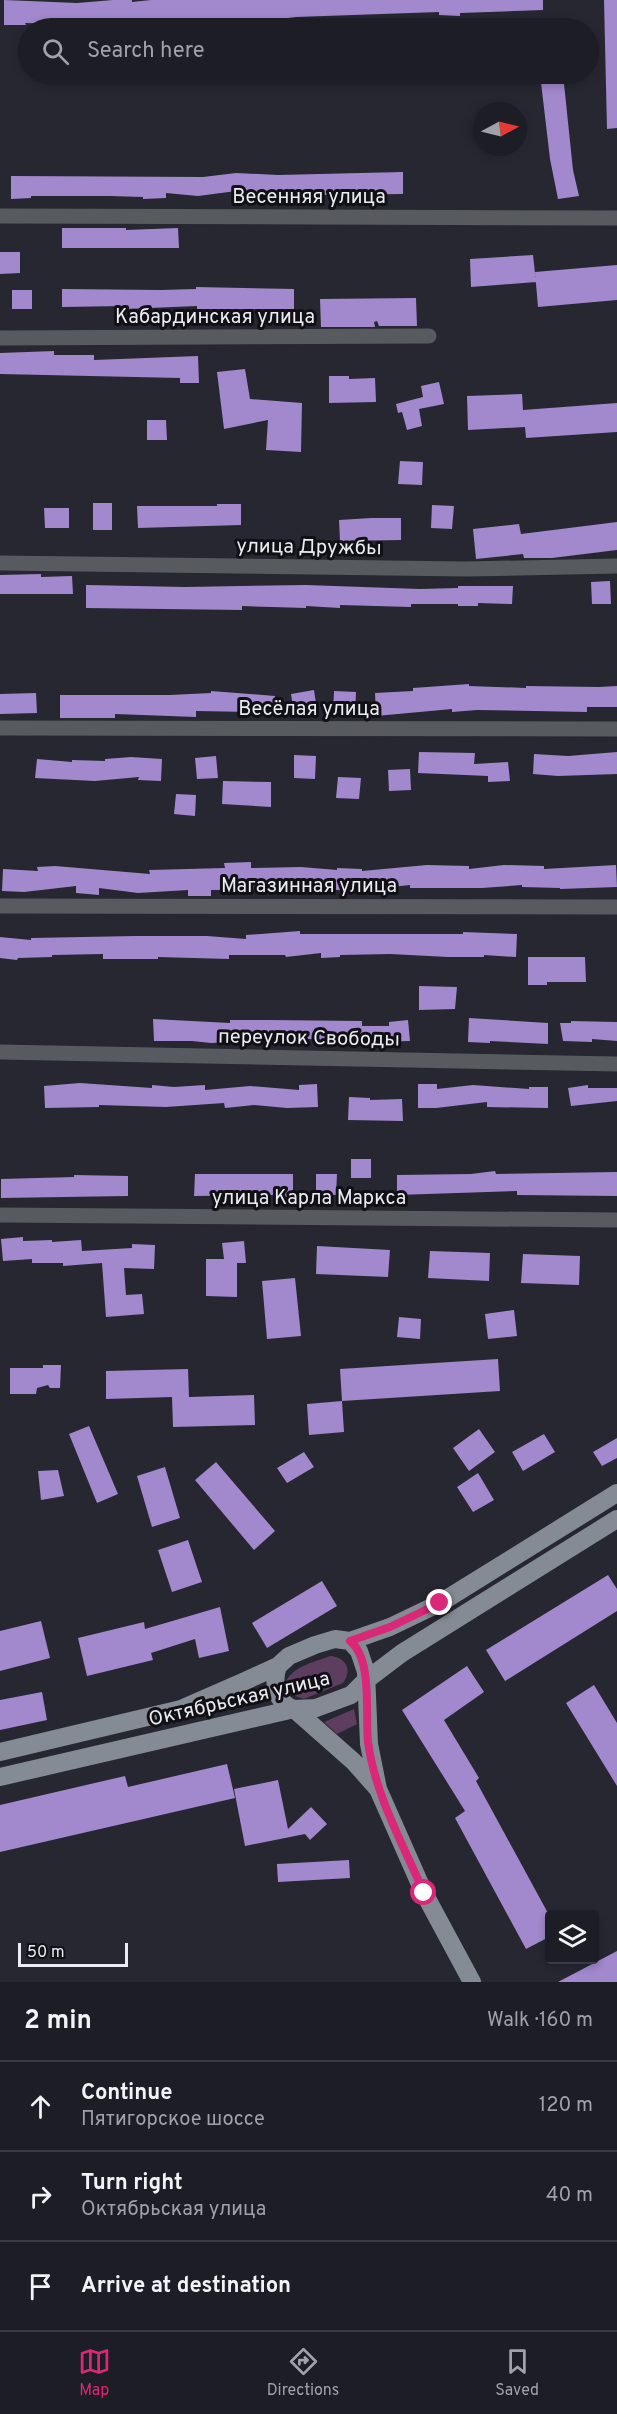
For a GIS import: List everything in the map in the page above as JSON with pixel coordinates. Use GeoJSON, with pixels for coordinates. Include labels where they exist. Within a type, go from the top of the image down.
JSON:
{"type":"FeatureCollection","features":[{"type":"Feature","properties":{"kind":"main road","name":"Октябрьская улица"},"geometry":{"type":"LineString","coordinates":[[0,1752],[181,1709],[278,1666],[297,1652],[325,1641],[342,1638],[350,1641],[390,1627],[440,1603],[617,1493]]}},
{"type":"Feature","properties":{"kind":"main road","name":"Октябрьская улица"},"geometry":{"type":"LineString","coordinates":[[0,1777],[294,1710],[307,1710],[337,1701],[351,1695],[365,1681],[418,1642],[617,1519]]}},
{"type":"Feature","properties":{"kind":"main road"},"geometry":{"type":"LineString","coordinates":[[350,1641],[363,1660],[366,1672],[369,1744],[378,1789],[424,1893],[472,1982]]}},
{"type":"Feature","properties":{"kind":"main road"},"geometry":{"type":"LineString","coordinates":[[278,1666],[275,1678],[278,1694],[286,1707],[294,1710],[354,1762],[378,1789]]}},
{"type":"Feature","properties":{"kind":"street","name":"Весенняя улица"},"geometry":{"type":"LineString","coordinates":[[0,216],[617,218]]}},
{"type":"Feature","properties":{"kind":"street","name":"Кабардинская улица"},"geometry":{"type":"LineString","coordinates":[[0,338],[429,336]]}},
{"type":"Feature","properties":{"kind":"street","name":"улица Дружбы"},"geometry":{"type":"LineString","coordinates":[[0,563],[466,569],[617,566]]}},
{"type":"Feature","properties":{"kind":"street","name":"Весёлая улица"},"geometry":{"type":"LineString","coordinates":[[0,728],[617,729]]}},
{"type":"Feature","properties":{"kind":"street","name":"Магазинная улица"},"geometry":{"type":"LineString","coordinates":[[0,906],[617,907]]}},
{"type":"Feature","properties":{"kind":"street","name":"переулок Свободы"},"geometry":{"type":"LineString","coordinates":[[0,1052],[617,1064]]}},
{"type":"Feature","properties":{"kind":"street","name":"улица Карла Маркса"},"geometry":{"type":"LineString","coordinates":[[0,1215],[617,1220]]}},
{"type":"Feature","properties":{"kind":"shaded area"},"geometry":{"type":"Polygon","coordinates":[[[330,1656],[340,1659],[348,1669],[343,1683],[304,1699],[289,1694],[286,1681],[294,1672],[305,1665],[330,1656]]]}},
{"type":"Feature","properties":{"kind":"shaded area"},"geometry":{"type":"Polygon","coordinates":[[[354,1709],[357,1724],[337,1734],[324,1722],[354,1709]]]}},
{"type":"Feature","properties":{"kind":"building"},"geometry":{"type":"Polygon","coordinates":[[[4,0],[77,3],[113,0],[132,0],[132,2],[151,0],[543,0],[543,10],[460,13],[460,16],[439,15],[439,12],[288,18],[18,18],[18,25],[4,25],[4,0]]]}},
{"type":"Feature","properties":{"kind":"building"},"geometry":{"type":"Polygon","coordinates":[[[604,0],[617,0],[617,128],[607,129],[604,0]]]}},
{"type":"Feature","properties":{"kind":"building"},"geometry":{"type":"Polygon","coordinates":[[[541,84],[564,84],[573,170],[579,196],[558,199],[550,159],[541,84]]]}},
{"type":"Feature","properties":{"kind":"building"},"geometry":{"type":"Polygon","coordinates":[[[403,172],[403,194],[310,195],[310,192],[271,195],[244,194],[244,190],[198,196],[166,193],[166,198],[143,199],[143,197],[110,196],[31,196],[31,198],[11,199],[11,176],[203,177],[236,173],[278,175],[403,172]]]}},
{"type":"Feature","properties":{"kind":"building"},"geometry":{"type":"Polygon","coordinates":[[[62,228],[126,228],[126,230],[178,228],[179,248],[62,248],[62,228]]]}},
{"type":"Feature","properties":{"kind":"building"},"geometry":{"type":"Polygon","coordinates":[[[0,252],[20,252],[20,273],[0,274],[0,252]]]}},
{"type":"Feature","properties":{"kind":"building"},"geometry":{"type":"Polygon","coordinates":[[[533,255],[536,282],[471,287],[470,259],[533,255]]]}},
{"type":"Feature","properties":{"kind":"building"},"geometry":{"type":"Polygon","coordinates":[[[617,265],[617,300],[538,307],[535,272],[617,265]]]}},
{"type":"Feature","properties":{"kind":"building"},"geometry":{"type":"Polygon","coordinates":[[[196,287],[294,289],[294,309],[197,309],[197,306],[125,309],[125,306],[62,307],[62,289],[161,290],[196,289],[196,287]]]}},
{"type":"Feature","properties":{"kind":"building"},"geometry":{"type":"Polygon","coordinates":[[[12,290],[32,290],[32,309],[12,309],[12,290]]]}},
{"type":"Feature","properties":{"kind":"building"},"geometry":{"type":"Polygon","coordinates":[[[416,298],[417,326],[379,326],[377,321],[374,322],[375,327],[321,327],[320,299],[416,298]]]}},
{"type":"Feature","properties":{"kind":"building"},"geometry":{"type":"Polygon","coordinates":[[[54,351],[54,355],[94,355],[94,360],[198,356],[199,383],[180,383],[180,378],[0,374],[0,353],[54,351]]]}},
{"type":"Feature","properties":{"kind":"building"},"geometry":{"type":"Polygon","coordinates":[[[245,369],[250,399],[302,403],[301,452],[266,450],[268,420],[224,429],[217,372],[245,369]]]}},
{"type":"Feature","properties":{"kind":"building"},"geometry":{"type":"Polygon","coordinates":[[[329,376],[349,376],[349,379],[375,378],[376,402],[329,403],[329,376]]]}},
{"type":"Feature","properties":{"kind":"building"},"geometry":{"type":"Polygon","coordinates":[[[439,382],[444,404],[419,409],[422,426],[407,430],[402,412],[398,413],[396,404],[423,397],[421,386],[439,382]]]}},
{"type":"Feature","properties":{"kind":"building"},"geometry":{"type":"Polygon","coordinates":[[[522,394],[523,410],[617,403],[617,432],[526,438],[525,427],[468,430],[467,396],[522,394]]]}},
{"type":"Feature","properties":{"kind":"building"},"geometry":{"type":"Polygon","coordinates":[[[147,420],[166,420],[167,440],[147,440],[147,420]]]}},
{"type":"Feature","properties":{"kind":"building"},"geometry":{"type":"Polygon","coordinates":[[[400,461],[423,462],[422,485],[398,484],[400,461]]]}},
{"type":"Feature","properties":{"kind":"building"},"geometry":{"type":"Polygon","coordinates":[[[93,503],[112,503],[112,530],[93,530],[93,503]]]}},
{"type":"Feature","properties":{"kind":"building"},"geometry":{"type":"Polygon","coordinates":[[[217,504],[241,504],[241,525],[138,528],[137,506],[217,506],[217,504]]]}},
{"type":"Feature","properties":{"kind":"building"},"geometry":{"type":"Polygon","coordinates":[[[432,505],[454,506],[452,529],[431,528],[432,505]]]}},
{"type":"Feature","properties":{"kind":"building"},"geometry":{"type":"Polygon","coordinates":[[[44,508],[69,508],[69,528],[45,528],[44,508]]]}},
{"type":"Feature","properties":{"kind":"building"},"geometry":{"type":"Polygon","coordinates":[[[401,518],[401,540],[340,541],[339,520],[401,518]]]}},
{"type":"Feature","properties":{"kind":"building"},"geometry":{"type":"Polygon","coordinates":[[[617,522],[617,550],[552,558],[524,558],[523,554],[476,559],[473,529],[519,524],[521,534],[617,522]]]}},
{"type":"Feature","properties":{"kind":"building"},"geometry":{"type":"Polygon","coordinates":[[[41,574],[41,577],[72,576],[73,594],[0,594],[0,575],[41,574]]]}},
{"type":"Feature","properties":{"kind":"building"},"geometry":{"type":"Polygon","coordinates":[[[610,581],[611,604],[592,604],[591,582],[610,581]]]}},
{"type":"Feature","properties":{"kind":"building"},"geometry":{"type":"Polygon","coordinates":[[[86,585],[185,587],[306,585],[420,589],[513,586],[512,604],[478,603],[478,606],[458,606],[458,604],[411,604],[411,607],[340,605],[340,608],[242,606],[242,610],[86,608],[86,585]]]}},
{"type":"Feature","properties":{"kind":"building"},"geometry":{"type":"Polygon","coordinates":[[[469,684],[469,686],[526,688],[526,686],[617,686],[617,707],[587,707],[587,712],[477,710],[452,712],[452,709],[376,716],[375,693],[469,684]]]}},
{"type":"Feature","properties":{"kind":"building"},"geometry":{"type":"Polygon","coordinates":[[[314,690],[317,710],[294,714],[291,694],[314,690]]]}},
{"type":"Feature","properties":{"kind":"building"},"geometry":{"type":"Polygon","coordinates":[[[211,691],[275,696],[274,716],[251,715],[251,712],[196,711],[196,717],[115,714],[115,718],[60,718],[60,695],[170,695],[211,693],[211,691]]]}},
{"type":"Feature","properties":{"kind":"building"},"geometry":{"type":"Polygon","coordinates":[[[334,691],[356,692],[355,715],[333,714],[334,691]]]}},
{"type":"Feature","properties":{"kind":"building"},"geometry":{"type":"Polygon","coordinates":[[[36,693],[37,713],[0,714],[0,694],[36,693]]]}},
{"type":"Feature","properties":{"kind":"building"},"geometry":{"type":"Polygon","coordinates":[[[419,752],[475,753],[474,764],[508,762],[510,781],[488,782],[488,776],[418,773],[419,752]]]}},
{"type":"Feature","properties":{"kind":"building"},"geometry":{"type":"Polygon","coordinates":[[[617,752],[617,774],[558,776],[533,774],[534,754],[568,756],[617,752]]]}},
{"type":"Feature","properties":{"kind":"building"},"geometry":{"type":"Polygon","coordinates":[[[294,755],[316,756],[315,779],[294,778],[294,755]]]}},
{"type":"Feature","properties":{"kind":"building"},"geometry":{"type":"Polygon","coordinates":[[[216,756],[218,778],[197,779],[195,758],[216,756]]]}},
{"type":"Feature","properties":{"kind":"building"},"geometry":{"type":"Polygon","coordinates":[[[131,757],[162,759],[161,781],[138,780],[139,777],[95,781],[35,778],[37,759],[72,762],[72,760],[105,761],[105,759],[131,757]]]}},
{"type":"Feature","properties":{"kind":"building"},"geometry":{"type":"Polygon","coordinates":[[[410,769],[411,790],[389,791],[388,770],[410,769]]]}},
{"type":"Feature","properties":{"kind":"building"},"geometry":{"type":"Polygon","coordinates":[[[338,777],[361,778],[359,799],[336,798],[338,777]]]}},
{"type":"Feature","properties":{"kind":"building"},"geometry":{"type":"Polygon","coordinates":[[[223,781],[271,782],[271,807],[222,804],[223,781]]]}},
{"type":"Feature","properties":{"kind":"building"},"geometry":{"type":"Polygon","coordinates":[[[176,794],[196,795],[195,816],[174,814],[176,794]]]}},
{"type":"Feature","properties":{"kind":"building"},"geometry":{"type":"Polygon","coordinates":[[[251,862],[251,868],[301,867],[337,870],[337,868],[362,869],[362,871],[427,865],[469,866],[469,869],[504,865],[544,866],[544,869],[616,865],[617,887],[560,889],[522,887],[522,885],[482,888],[410,888],[410,885],[364,890],[325,890],[324,893],[285,889],[211,890],[211,896],[188,896],[188,890],[138,893],[99,888],[99,895],[76,893],[76,886],[24,892],[2,891],[3,869],[38,871],[37,867],[55,866],[150,874],[149,870],[225,868],[224,863],[251,862]]]}},
{"type":"Feature","properties":{"kind":"building"},"geometry":{"type":"Polygon","coordinates":[[[300,931],[300,934],[463,934],[463,932],[517,934],[516,957],[390,954],[340,955],[340,957],[321,958],[321,953],[286,957],[285,955],[229,955],[229,959],[158,957],[158,959],[103,959],[103,954],[52,955],[52,957],[18,958],[17,960],[0,958],[0,937],[31,940],[31,938],[135,936],[207,936],[246,939],[246,935],[300,931]]]}},
{"type":"Feature","properties":{"kind":"building"},"geometry":{"type":"Polygon","coordinates":[[[528,957],[585,957],[586,982],[547,982],[547,985],[528,985],[528,957]]]}},
{"type":"Feature","properties":{"kind":"building"},"geometry":{"type":"Polygon","coordinates":[[[419,986],[457,987],[455,1009],[419,1010],[419,986]]]}},
{"type":"Feature","properties":{"kind":"building"},"geometry":{"type":"Polygon","coordinates":[[[469,1018],[548,1023],[548,1044],[468,1042],[469,1018]]]}},
{"type":"Feature","properties":{"kind":"building"},"geometry":{"type":"Polygon","coordinates":[[[153,1019],[230,1023],[230,1020],[362,1021],[362,1026],[389,1026],[389,1022],[408,1020],[410,1041],[372,1042],[288,1038],[288,1040],[211,1043],[154,1041],[153,1019]]]}},
{"type":"Feature","properties":{"kind":"building"},"geometry":{"type":"Polygon","coordinates":[[[571,1021],[617,1022],[617,1041],[592,1039],[592,1042],[563,1041],[560,1023],[571,1023],[571,1021]]]}},
{"type":"Feature","properties":{"kind":"building"},"geometry":{"type":"Polygon","coordinates":[[[80,1083],[152,1088],[152,1085],[174,1087],[205,1085],[205,1090],[250,1086],[299,1090],[299,1085],[317,1084],[318,1107],[287,1108],[254,1105],[225,1108],[224,1103],[166,1107],[99,1105],[99,1107],[45,1108],[44,1086],[80,1083]]]}},
{"type":"Feature","properties":{"kind":"building"},"geometry":{"type":"Polygon","coordinates":[[[418,1084],[437,1084],[437,1089],[473,1085],[529,1089],[529,1087],[548,1087],[548,1108],[487,1107],[487,1102],[418,1108],[418,1084]]]}},
{"type":"Feature","properties":{"kind":"building"},"geometry":{"type":"Polygon","coordinates":[[[588,1085],[588,1088],[617,1088],[617,1101],[571,1106],[568,1088],[588,1085]]]}},
{"type":"Feature","properties":{"kind":"building"},"geometry":{"type":"Polygon","coordinates":[[[349,1097],[370,1098],[370,1100],[402,1099],[403,1121],[348,1120],[349,1097]]]}},
{"type":"Feature","properties":{"kind":"building"},"geometry":{"type":"Polygon","coordinates":[[[351,1159],[371,1159],[371,1178],[351,1178],[351,1159]]]}},
{"type":"Feature","properties":{"kind":"building"},"geometry":{"type":"Polygon","coordinates":[[[495,1171],[496,1174],[617,1172],[617,1196],[517,1195],[517,1191],[397,1195],[397,1175],[471,1174],[495,1171]]]}},
{"type":"Feature","properties":{"kind":"building"},"geometry":{"type":"Polygon","coordinates":[[[195,1174],[293,1174],[293,1197],[194,1196],[195,1174]]]}},
{"type":"Feature","properties":{"kind":"building"},"geometry":{"type":"Polygon","coordinates":[[[316,1174],[337,1174],[336,1195],[316,1195],[316,1174]]]}},
{"type":"Feature","properties":{"kind":"building"},"geometry":{"type":"Polygon","coordinates":[[[74,1175],[128,1176],[128,1196],[1,1198],[1,1179],[74,1177],[74,1175]]]}},
{"type":"Feature","properties":{"kind":"building"},"geometry":{"type":"Polygon","coordinates":[[[23,1237],[23,1241],[81,1240],[82,1251],[132,1248],[132,1244],[155,1245],[154,1269],[124,1268],[126,1295],[142,1294],[144,1314],[106,1317],[102,1263],[63,1266],[63,1263],[32,1263],[32,1259],[3,1261],[1,1239],[23,1237]]]}},
{"type":"Feature","properties":{"kind":"building"},"geometry":{"type":"Polygon","coordinates":[[[244,1241],[246,1263],[237,1263],[237,1297],[206,1296],[206,1259],[224,1259],[222,1243],[244,1241]]]}},
{"type":"Feature","properties":{"kind":"building"},"geometry":{"type":"Polygon","coordinates":[[[317,1246],[390,1250],[388,1277],[316,1274],[317,1246]]]}},
{"type":"Feature","properties":{"kind":"building"},"geometry":{"type":"Polygon","coordinates":[[[430,1251],[490,1253],[489,1281],[428,1278],[430,1251]]]}},
{"type":"Feature","properties":{"kind":"building"},"geometry":{"type":"Polygon","coordinates":[[[523,1254],[580,1256],[579,1285],[521,1283],[523,1254]]]}},
{"type":"Feature","properties":{"kind":"building"},"geometry":{"type":"Polygon","coordinates":[[[295,1278],[301,1336],[267,1339],[262,1281],[295,1278]]]}},
{"type":"Feature","properties":{"kind":"building"},"geometry":{"type":"Polygon","coordinates":[[[514,1310],[517,1336],[488,1339],[485,1314],[514,1310]]]}},
{"type":"Feature","properties":{"kind":"building"},"geometry":{"type":"Polygon","coordinates":[[[399,1317],[421,1319],[420,1339],[397,1337],[399,1317]]]}},
{"type":"Feature","properties":{"kind":"building"},"geometry":{"type":"Polygon","coordinates":[[[498,1359],[500,1391],[342,1401],[340,1369],[498,1359]]]}},
{"type":"Feature","properties":{"kind":"building"},"geometry":{"type":"Polygon","coordinates":[[[43,1365],[61,1365],[60,1388],[50,1388],[48,1385],[37,1388],[36,1394],[10,1394],[10,1368],[43,1368],[43,1365]]]}},
{"type":"Feature","properties":{"kind":"building"},"geometry":{"type":"Polygon","coordinates":[[[188,1369],[189,1397],[254,1395],[255,1425],[173,1427],[172,1397],[106,1399],[106,1371],[188,1369]]]}},
{"type":"Feature","properties":{"kind":"building"},"geometry":{"type":"Polygon","coordinates":[[[342,1401],[344,1432],[309,1435],[307,1404],[342,1401]]]}},
{"type":"Feature","properties":{"kind":"building"},"geometry":{"type":"Polygon","coordinates":[[[89,1426],[118,1494],[97,1503],[69,1434],[89,1426]]]}},
{"type":"Feature","properties":{"kind":"building"},"geometry":{"type":"Polygon","coordinates":[[[479,1429],[495,1452],[469,1471],[453,1448],[479,1429]]]}},
{"type":"Feature","properties":{"kind":"building"},"geometry":{"type":"Polygon","coordinates":[[[544,1434],[555,1452],[523,1471],[512,1452],[544,1434]]]}},
{"type":"Feature","properties":{"kind":"building"},"geometry":{"type":"Polygon","coordinates":[[[617,1438],[617,1458],[602,1466],[593,1452],[617,1438]]]}},
{"type":"Feature","properties":{"kind":"building"},"geometry":{"type":"Polygon","coordinates":[[[304,1452],[314,1467],[287,1483],[277,1468],[304,1452]]]}},
{"type":"Feature","properties":{"kind":"building"},"geometry":{"type":"Polygon","coordinates":[[[216,1462],[275,1531],[254,1550],[195,1480],[216,1462]]]}},
{"type":"Feature","properties":{"kind":"building"},"geometry":{"type":"Polygon","coordinates":[[[165,1467],[180,1518],[152,1527],[137,1476],[165,1467]]]}},
{"type":"Feature","properties":{"kind":"building"},"geometry":{"type":"Polygon","coordinates":[[[58,1470],[64,1496],[41,1500],[38,1471],[58,1470]]]}},
{"type":"Feature","properties":{"kind":"building"},"geometry":{"type":"Polygon","coordinates":[[[478,1473],[494,1500],[473,1512],[457,1487],[478,1473]]]}},
{"type":"Feature","properties":{"kind":"building"},"geometry":{"type":"Polygon","coordinates":[[[188,1540],[202,1582],[172,1592],[158,1550],[188,1540]]]}},
{"type":"Feature","properties":{"kind":"building"},"geometry":{"type":"Polygon","coordinates":[[[608,1575],[617,1589],[617,1611],[505,1681],[486,1650],[608,1575]]]}},
{"type":"Feature","properties":{"kind":"building"},"geometry":{"type":"Polygon","coordinates":[[[322,1581],[337,1606],[267,1648],[252,1623],[322,1581]]]}},
{"type":"Feature","properties":{"kind":"building"},"geometry":{"type":"Polygon","coordinates":[[[220,1607],[229,1651],[199,1658],[195,1639],[151,1653],[153,1660],[87,1676],[78,1638],[144,1622],[145,1629],[220,1607]]]}},
{"type":"Feature","properties":{"kind":"building"},"geometry":{"type":"Polygon","coordinates":[[[41,1621],[50,1658],[0,1671],[0,1631],[41,1621]]]}},
{"type":"Feature","properties":{"kind":"building"},"geometry":{"type":"Polygon","coordinates":[[[467,1666],[484,1692],[444,1720],[479,1778],[476,1781],[546,1910],[545,1939],[526,1949],[455,1818],[465,1811],[402,1710],[467,1666]]]}},
{"type":"Feature","properties":{"kind":"building"},"geometry":{"type":"Polygon","coordinates":[[[594,1685],[617,1723],[617,1786],[566,1703],[594,1685]]]}},
{"type":"Feature","properties":{"kind":"building"},"geometry":{"type":"Polygon","coordinates":[[[42,1692],[47,1720],[0,1730],[0,1700],[42,1692]]]}},
{"type":"Feature","properties":{"kind":"building"},"geometry":{"type":"Polygon","coordinates":[[[227,1764],[235,1798],[0,1852],[0,1805],[125,1776],[128,1787],[227,1764]]]}},
{"type":"Feature","properties":{"kind":"building"},"geometry":{"type":"Polygon","coordinates":[[[278,1780],[288,1829],[311,1807],[327,1824],[310,1840],[305,1834],[245,1846],[234,1789],[278,1780]]]}},
{"type":"Feature","properties":{"kind":"building"},"geometry":{"type":"Polygon","coordinates":[[[349,1860],[350,1878],[278,1882],[277,1864],[349,1860]]]}},
{"type":"Feature","properties":{"kind":"building"},"geometry":{"type":"Polygon","coordinates":[[[617,1951],[617,1982],[558,1982],[592,1964],[599,1964],[599,1960],[617,1951]]]}},
{"type":"Feature","properties":{"kind":"route"},"geometry":{"type":"LineString","coordinates":[[424,1893],[378,1789],[367,1726],[366,1672],[363,1660],[350,1641],[390,1627],[440,1603]]}}]}
